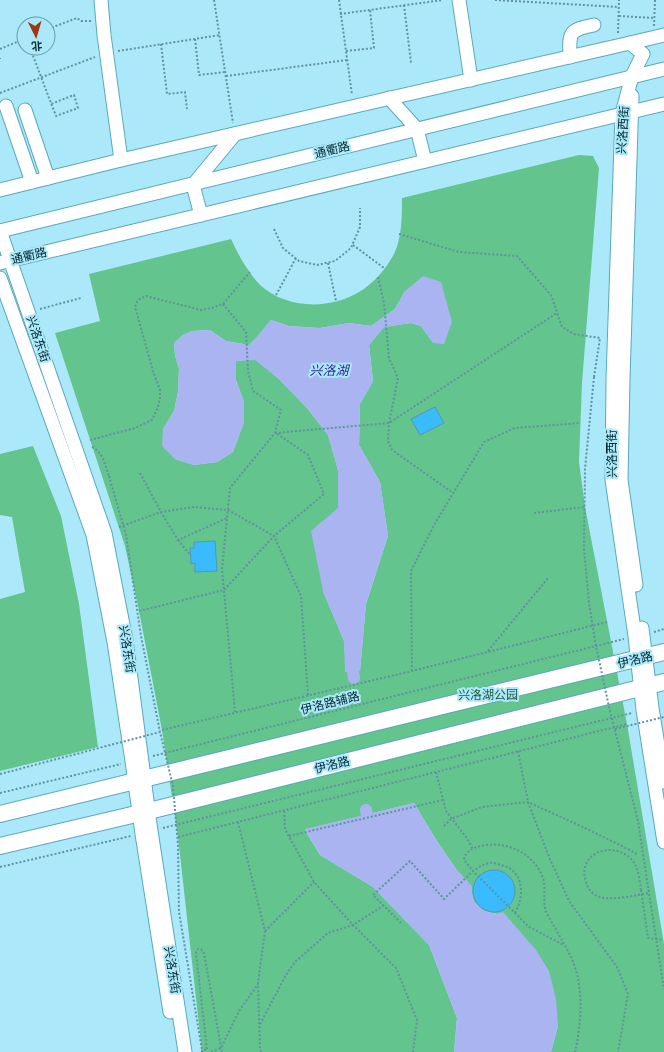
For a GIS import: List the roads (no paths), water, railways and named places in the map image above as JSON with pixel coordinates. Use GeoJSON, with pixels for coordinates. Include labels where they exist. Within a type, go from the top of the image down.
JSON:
{"type":"FeatureCollection","features":[{"type":"Feature","properties":{"kind":"main road","name":"伊洛路"},"geometry":{"type":"LineString","coordinates":[[0,814],[664,652]]}},
{"type":"Feature","properties":{"kind":"main road","name":"伊洛路"},"geometry":{"type":"LineString","coordinates":[[0,846],[144,812],[651,685]]}},
{"type":"Feature","properties":{"kind":"street"},"geometry":{"type":"LineString","coordinates":[[101,0],[122,160]]}},
{"type":"Feature","properties":{"kind":"street"},"geometry":{"type":"LineString","coordinates":[[459,0],[471,80]]}},
{"type":"Feature","properties":{"kind":"street"},"geometry":{"type":"LineString","coordinates":[[570,57],[569,43],[571,35],[576,29],[594,25]]}},
{"type":"Feature","properties":{"kind":"street"},"geometry":{"type":"LineString","coordinates":[[0,190],[353,106],[659,36]]}},
{"type":"Feature","properties":{"kind":"street","name":"兴洛西街"},"geometry":{"type":"LineString","coordinates":[[624,44],[643,54],[632,76],[627,113],[613,378],[612,480],[639,636],[641,658],[651,685],[664,782]]}},
{"type":"Feature","properties":{"kind":"street","name":"通衢路"},"geometry":{"type":"LineString","coordinates":[[0,231],[664,69]]}},
{"type":"Feature","properties":{"kind":"street"},"geometry":{"type":"LineString","coordinates":[[389,98],[417,129],[426,161]]}},
{"type":"Feature","properties":{"kind":"street","name":"通衢路"},"geometry":{"type":"LineString","coordinates":[[5,261],[664,104]]}},
{"type":"Feature","properties":{"kind":"street"},"geometry":{"type":"LineString","coordinates":[[6,106],[32,182]]}},
{"type":"Feature","properties":{"kind":"street"},"geometry":{"type":"LineString","coordinates":[[25,110],[48,178]]}},
{"type":"Feature","properties":{"kind":"street"},"geometry":{"type":"LineString","coordinates":[[201,215],[193,185],[235,134]]}},
{"type":"Feature","properties":{"kind":"street","name":"兴洛东街"},"geometry":{"type":"LineString","coordinates":[[0,231],[5,261],[105,533],[126,640],[137,760]]}},
{"type":"Feature","properties":{"kind":"street","name":"兴洛东街"},"geometry":{"type":"LineString","coordinates":[[0,278],[93,535],[137,760],[176,1052]]}},
{"type":"Feature","properties":{"kind":"street","name":"兴洛西街"},"geometry":{"type":"LineString","coordinates":[[651,685],[643,710],[664,842]]}},
{"type":"Feature","properties":{"kind":"street","name":"兴洛东街"},"geometry":{"type":"LineString","coordinates":[[144,812],[185,1052]]}},
{"type":"Feature","properties":{"kind":"water","name":"兴洛湖"},"geometry":{"type":"Polygon","coordinates":[[[423,276],[441,282],[452,322],[444,344],[433,343],[421,326],[411,323],[384,327],[369,345],[373,381],[360,404],[359,445],[380,482],[388,536],[366,604],[360,671],[345,672],[344,641],[323,591],[311,531],[338,508],[338,470],[328,435],[307,408],[279,379],[255,360],[236,361],[236,380],[244,402],[244,422],[233,452],[217,462],[194,465],[175,459],[162,446],[163,429],[174,411],[178,392],[179,369],[175,355],[174,343],[183,335],[192,331],[210,330],[226,341],[249,345],[271,320],[289,326],[320,328],[349,323],[371,326],[395,309],[405,291],[423,276]]]}},
{"type":"Feature","properties":{"kind":"water"},"geometry":{"type":"Polygon","coordinates":[[[414,803],[456,869],[472,886],[474,902],[484,911],[497,914],[503,912],[536,950],[549,971],[556,999],[558,1026],[551,1052],[454,1052],[457,1018],[429,945],[373,887],[320,855],[305,829],[414,803]]]}},
{"type":"Feature","properties":{"kind":"waterway"},"geometry":{"type":"LineString","coordinates":[[353,672],[354,678]]}},
{"type":"Feature","properties":{"kind":"waterway"},"geometry":{"type":"LineString","coordinates":[[366,810],[367,815]]}},
{"type":"Feature","properties":{"kind":"park label","name":"兴洛湖公园"},"geometry":{"type":"Point","coordinates":[488,695]}}]}
